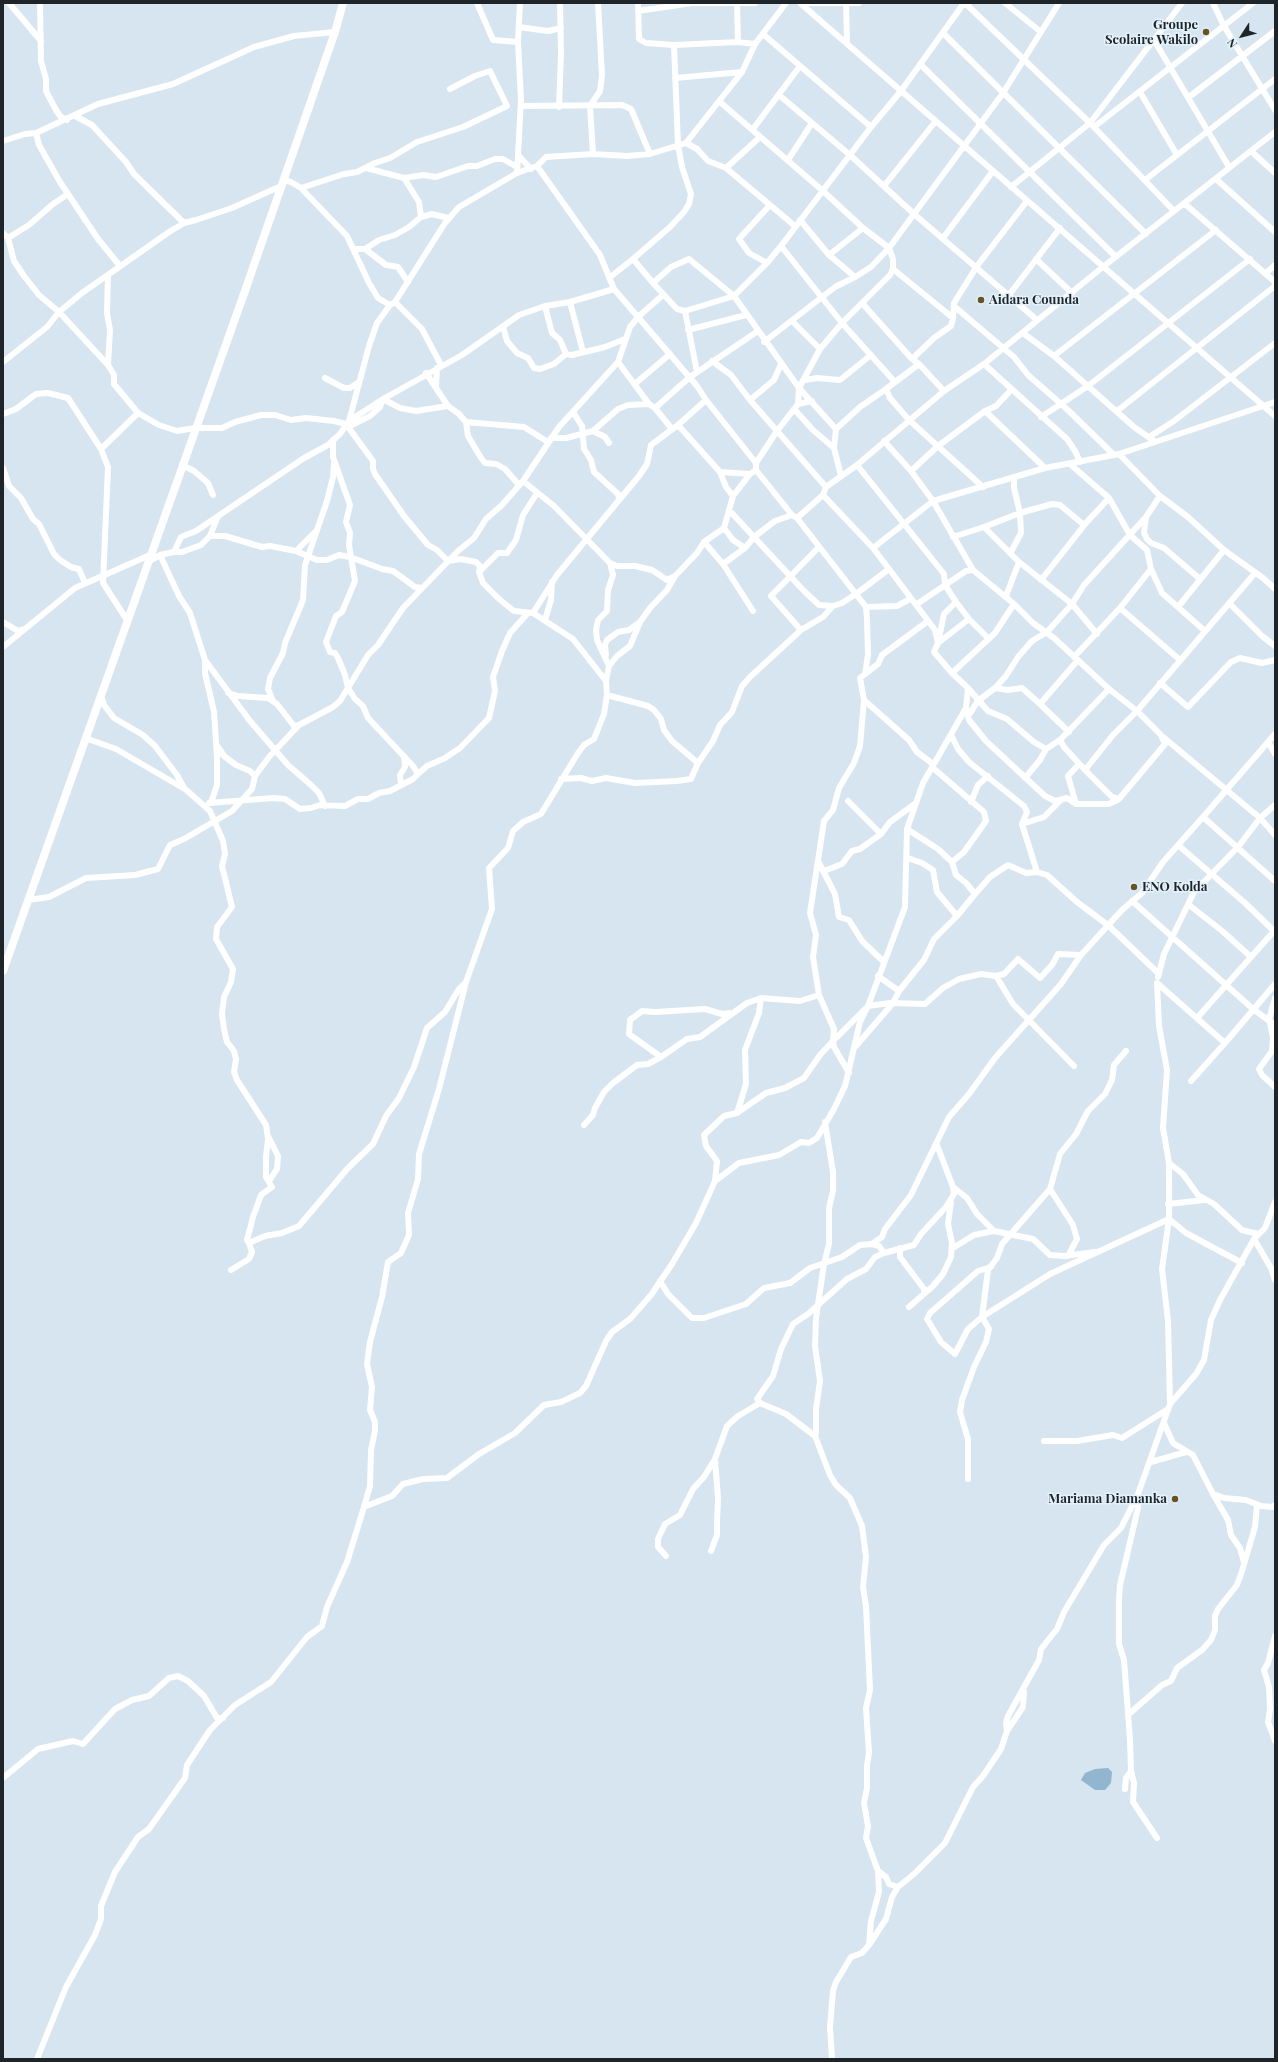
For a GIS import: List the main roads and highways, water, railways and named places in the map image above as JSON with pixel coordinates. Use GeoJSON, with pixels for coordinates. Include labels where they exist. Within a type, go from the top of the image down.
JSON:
{"type":"FeatureCollection","features":[{"type":"Feature","properties":{"kind":"main road"},"geometry":{"type":"LineString","coordinates":[[3,971],[282,183],[335,32],[343,3]]}},
{"type":"Feature","properties":{"kind":"place","name":"Groupe Scolaire Wakilo"},"geometry":{"type":"Point","coordinates":[1206,32]}},
{"type":"Feature","properties":{"kind":"place","name":"Aidara Counda"},"geometry":{"type":"Point","coordinates":[981,300]}},
{"type":"Feature","properties":{"kind":"place","name":"ENO Kolda"},"geometry":{"type":"Point","coordinates":[1134,887]}},
{"type":"Feature","properties":{"kind":"place","name":"Mariama Diamanka"},"geometry":{"type":"Point","coordinates":[1175,1499]}}]}
